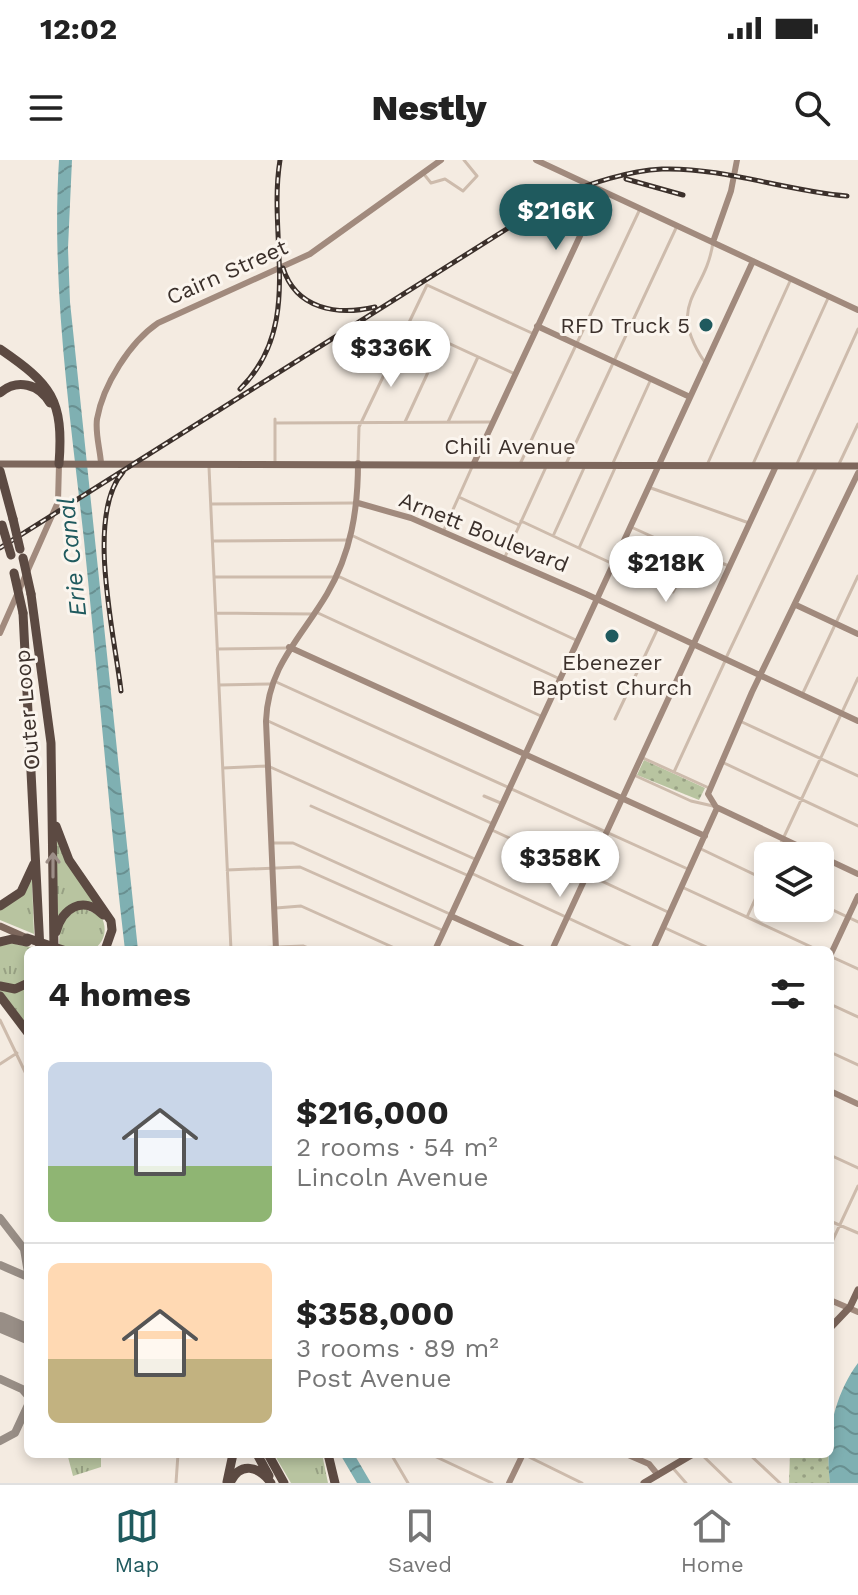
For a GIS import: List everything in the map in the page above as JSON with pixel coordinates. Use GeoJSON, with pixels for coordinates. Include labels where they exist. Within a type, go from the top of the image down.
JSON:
{"type":"FeatureCollection","features":[{"type":"Feature","properties":{"kind":"highway"},"geometry":{"type":"LineString","coordinates":[[0,349],[34,372],[51,392],[64,464]]}},
{"type":"Feature","properties":{"kind":"highway"},"geometry":{"type":"LineString","coordinates":[[0,393],[22,384],[33,386],[46,395],[52,407],[64,464]]}},
{"type":"Feature","properties":{"kind":"highway","name":"Outer Loop"},"geometry":{"type":"LineString","coordinates":[[1,474],[13,519],[18,554],[14,573],[23,613],[39,946]]}},
{"type":"Feature","properties":{"kind":"highway","name":"Outer Loop"},"geometry":{"type":"LineString","coordinates":[[1,520],[18,554],[31,594],[46,689],[52,805],[52,946]]}},
{"type":"Feature","properties":{"kind":"highway"},"geometry":{"type":"LineString","coordinates":[[52,805],[64,850],[111,921],[112,930],[106,946]]}},
{"type":"Feature","properties":{"kind":"highway"},"geometry":{"type":"LineString","coordinates":[[0,906],[15,898],[25,886],[36,857]]}},
{"type":"Feature","properties":{"kind":"highway"},"geometry":{"type":"LineString","coordinates":[[53,946],[64,913],[75,906],[88,905],[99,911],[107,925],[105,941],[100,946]]}},
{"type":"Feature","properties":{"kind":"highway"},"geometry":{"type":"LineString","coordinates":[[27,940],[46,946]]}},
{"type":"Feature","properties":{"kind":"highway"},"geometry":{"type":"LineString","coordinates":[[0,942],[27,940],[49,946]]}},
{"type":"Feature","properties":{"kind":"highway"},"geometry":{"type":"LineString","coordinates":[[0,986],[15,989],[24,985]]}},
{"type":"Feature","properties":{"kind":"highway"},"geometry":{"type":"LineString","coordinates":[[0,996],[24,1028]]}},
{"type":"Feature","properties":{"kind":"highway"},"geometry":{"type":"LineString","coordinates":[[228,1483],[232,1458]]}},
{"type":"Feature","properties":{"kind":"highway"},"geometry":{"type":"LineString","coordinates":[[259,1458],[272,1483]]}},
{"type":"Feature","properties":{"kind":"highway"},"geometry":{"type":"LineString","coordinates":[[271,1458],[284,1483]]}},
{"type":"Feature","properties":{"kind":"highway"},"geometry":{"type":"LineString","coordinates":[[327,1458],[333,1483]]}},
{"type":"Feature","properties":{"kind":"highway"},"geometry":{"type":"LineString","coordinates":[[228,1483],[236,1473],[248,1468],[260,1471],[272,1483]]}},
{"type":"Feature","properties":{"kind":"main road","name":"Chili Avenue"},"geometry":{"type":"LineString","coordinates":[[0,464],[858,466]]}},
{"type":"Feature","properties":{"kind":"main road"},"geometry":{"type":"LineString","coordinates":[[0,926],[27,940]]}},
{"type":"Feature","properties":{"kind":"main road"},"geometry":{"type":"LineString","coordinates":[[834,1324],[848,1309],[858,1290]]}},
{"type":"Feature","properties":{"kind":"main road"},"geometry":{"type":"LineString","coordinates":[[644,1483],[687,1458]]}},
{"type":"Feature","properties":{"kind":"main road"},"geometry":{"type":"LineString","coordinates":[[651,1483],[658,1475]]}},
{"type":"Feature","properties":{"kind":"street","name":"Cairn Street"},"geometry":{"type":"LineString","coordinates":[[97,463],[98,414],[122,361],[141,336],[158,323],[310,254],[441,160]]}},
{"type":"Feature","properties":{"kind":"street"},"geometry":{"type":"LineString","coordinates":[[423,173],[431,183],[444,179],[463,191],[477,176],[464,160]]}},
{"type":"Feature","properties":{"kind":"street"},"geometry":{"type":"LineString","coordinates":[[536,160],[858,310]]}},
{"type":"Feature","properties":{"kind":"street"},"geometry":{"type":"LineString","coordinates":[[706,362],[690,332],[687,309],[731,191],[737,160]]}},
{"type":"Feature","properties":{"kind":"street"},"geometry":{"type":"LineString","coordinates":[[443,532],[601,191]]}},
{"type":"Feature","properties":{"kind":"street"},"geometry":{"type":"LineString","coordinates":[[521,464],[640,209]]}},
{"type":"Feature","properties":{"kind":"street"},"geometry":{"type":"LineString","coordinates":[[566,464],[677,226]]}},
{"type":"Feature","properties":{"kind":"street"},"geometry":{"type":"LineString","coordinates":[[438,946],[753,261]]}},
{"type":"Feature","properties":{"kind":"street"},"geometry":{"type":"LineString","coordinates":[[707,465],[791,279]]}},
{"type":"Feature","properties":{"kind":"street"},"geometry":{"type":"LineString","coordinates":[[276,946],[266,721],[272,682],[288,648],[315,613],[336,576],[351,538],[358,503],[361,423],[427,285],[534,334]]}},
{"type":"Feature","properties":{"kind":"street"},"geometry":{"type":"LineString","coordinates":[[753,465],[829,296]]}},
{"type":"Feature","properties":{"kind":"street"},"geometry":{"type":"LineString","coordinates":[[407,324],[515,374]]}},
{"type":"Feature","properties":{"kind":"street"},"geometry":{"type":"LineString","coordinates":[[537,326],[690,397]]}},
{"type":"Feature","properties":{"kind":"street"},"geometry":{"type":"LineString","coordinates":[[362,328],[397,345]]}},
{"type":"Feature","properties":{"kind":"street"},"geometry":{"type":"LineString","coordinates":[[796,466],[858,329]]}},
{"type":"Feature","properties":{"kind":"street"},"geometry":{"type":"LineString","coordinates":[[405,422],[443,341]]}},
{"type":"Feature","properties":{"kind":"street"},"geometry":{"type":"LineString","coordinates":[[448,422],[478,357]]}},
{"type":"Feature","properties":{"kind":"street"},"geometry":{"type":"LineString","coordinates":[[579,548],[651,379]]}},
{"type":"Feature","properties":{"kind":"street"},"geometry":{"type":"LineString","coordinates":[[275,463],[275,421],[493,422]]}},
{"type":"Feature","properties":{"kind":"street"},"geometry":{"type":"LineString","coordinates":[[838,466],[858,424]]}},
{"type":"Feature","properties":{"kind":"street"},"geometry":{"type":"LineString","coordinates":[[209,463],[231,946]]}},
{"type":"Feature","properties":{"kind":"street"},"geometry":{"type":"LineString","coordinates":[[0,633],[58,502],[64,464]]}},
{"type":"Feature","properties":{"kind":"street"},"geometry":{"type":"LineString","coordinates":[[504,559],[548,464]]}},
{"type":"Feature","properties":{"kind":"street"},"geometry":{"type":"LineString","coordinates":[[553,535],[585,464]]}},
{"type":"Feature","properties":{"kind":"street"},"geometry":{"type":"LineString","coordinates":[[554,946],[776,466]]}},
{"type":"Feature","properties":{"kind":"street"},"geometry":{"type":"LineString","coordinates":[[674,772],[817,466]]}},
{"type":"Feature","properties":{"kind":"street"},"geometry":{"type":"LineString","coordinates":[[702,801],[858,473]]}},
{"type":"Feature","properties":{"kind":"street"},"geometry":{"type":"LineString","coordinates":[[649,487],[749,523]]}},
{"type":"Feature","properties":{"kind":"street"},"geometry":{"type":"LineString","coordinates":[[459,497],[553,535],[674,592],[693,555]]}},
{"type":"Feature","properties":{"kind":"street","name":"Arnett Boulevard"},"geometry":{"type":"LineString","coordinates":[[211,504],[358,503],[403,515],[598,599],[858,721]]}},
{"type":"Feature","properties":{"kind":"street"},"geometry":{"type":"LineString","coordinates":[[631,527],[693,555],[701,554],[729,566]]}},
{"type":"Feature","properties":{"kind":"street"},"geometry":{"type":"LineString","coordinates":[[212,541],[351,538],[578,641]]}},
{"type":"Feature","properties":{"kind":"street"},"geometry":{"type":"LineString","coordinates":[[214,577],[336,576],[560,679]]}},
{"type":"Feature","properties":{"kind":"street"},"geometry":{"type":"LineString","coordinates":[[802,695],[858,576]]}},
{"type":"Feature","properties":{"kind":"street"},"geometry":{"type":"LineString","coordinates":[[796,605],[858,634]]}},
{"type":"Feature","properties":{"kind":"street"},"geometry":{"type":"LineString","coordinates":[[216,613],[315,613],[543,717]]}},
{"type":"Feature","properties":{"kind":"street"},"geometry":{"type":"LineString","coordinates":[[615,719],[658,628]]}},
{"type":"Feature","properties":{"kind":"street"},"geometry":{"type":"LineString","coordinates":[[217,649],[288,648],[705,836]]}},
{"type":"Feature","properties":{"kind":"street"},"geometry":{"type":"LineString","coordinates":[[782,842],[858,678]]}},
{"type":"Feature","properties":{"kind":"street"},"geometry":{"type":"LineString","coordinates":[[219,685],[272,682],[690,870]]}},
{"type":"Feature","properties":{"kind":"street"},"geometry":{"type":"LineString","coordinates":[[739,720],[858,776]]}},
{"type":"Feature","properties":{"kind":"street"},"geometry":{"type":"LineString","coordinates":[[266,721],[670,913]]}},
{"type":"Feature","properties":{"kind":"street"},"geometry":{"type":"LineString","coordinates":[[640,756],[709,789]]}},
{"type":"Feature","properties":{"kind":"street"},"geometry":{"type":"LineString","coordinates":[[721,762],[858,826]]}},
{"type":"Feature","properties":{"kind":"street"},"geometry":{"type":"LineString","coordinates":[[223,768],[268,766],[477,860]]}},
{"type":"Feature","properties":{"kind":"street"},"geometry":{"type":"LineString","coordinates":[[632,774],[691,801],[702,801],[858,874]]}},
{"type":"Feature","properties":{"kind":"street"},"geometry":{"type":"LineString","coordinates":[[709,789],[709,799],[717,808]]}},
{"type":"Feature","properties":{"kind":"street"},"geometry":{"type":"LineString","coordinates":[[484,796],[503,804]]}},
{"type":"Feature","properties":{"kind":"street"},"geometry":{"type":"LineString","coordinates":[[311,806],[629,946]]}},
{"type":"Feature","properties":{"kind":"street"},"geometry":{"type":"LineString","coordinates":[[655,946],[717,808]]}},
{"type":"Feature","properties":{"kind":"street"},"geometry":{"type":"LineString","coordinates":[[272,843],[293,843],[518,946]]}},
{"type":"Feature","properties":{"kind":"street"},"geometry":{"type":"LineString","coordinates":[[699,848],[754,874]]}},
{"type":"Feature","properties":{"kind":"street"},"geometry":{"type":"LineString","coordinates":[[227,870],[300,867],[444,931]]}},
{"type":"Feature","properties":{"kind":"street"},"geometry":{"type":"LineString","coordinates":[[682,887],[809,946]]}},
{"type":"Feature","properties":{"kind":"street"},"geometry":{"type":"LineString","coordinates":[[834,947],[858,896]]}},
{"type":"Feature","properties":{"kind":"street"},"geometry":{"type":"LineString","coordinates":[[747,917],[754,903]]}},
{"type":"Feature","properties":{"kind":"street"},"geometry":{"type":"LineString","coordinates":[[275,908],[301,906],[390,946]]}},
{"type":"Feature","properties":{"kind":"street"},"geometry":{"type":"LineString","coordinates":[[834,910],[858,922]]}},
{"type":"Feature","properties":{"kind":"street"},"geometry":{"type":"LineString","coordinates":[[663,927],[704,946]]}},
{"type":"Feature","properties":{"kind":"street"},"geometry":{"type":"LineString","coordinates":[[834,958],[858,969]]}},
{"type":"Feature","properties":{"kind":"street"},"geometry":{"type":"LineString","coordinates":[[834,1006],[858,1017]]}},
{"type":"Feature","properties":{"kind":"street"},"geometry":{"type":"LineString","coordinates":[[0,1020],[24,1069]]}},
{"type":"Feature","properties":{"kind":"street"},"geometry":{"type":"LineString","coordinates":[[0,1064],[17,1053]]}},
{"type":"Feature","properties":{"kind":"street"},"geometry":{"type":"LineString","coordinates":[[834,1054],[858,1065]]}},
{"type":"Feature","properties":{"kind":"street"},"geometry":{"type":"LineString","coordinates":[[834,1093],[858,1104]]}},
{"type":"Feature","properties":{"kind":"street"},"geometry":{"type":"LineString","coordinates":[[834,1157],[858,1168]]}},
{"type":"Feature","properties":{"kind":"street"},"geometry":{"type":"LineString","coordinates":[[834,1238],[858,1186]]}},
{"type":"Feature","properties":{"kind":"street"},"geometry":{"type":"LineString","coordinates":[[834,1223],[858,1233]]}},
{"type":"Feature","properties":{"kind":"street"},"geometry":{"type":"LineString","coordinates":[[834,1302],[858,1314]]}},
{"type":"Feature","properties":{"kind":"street"},"geometry":{"type":"LineString","coordinates":[[176,1483],[178,1458]]}},
{"type":"Feature","properties":{"kind":"street"},"geometry":{"type":"LineString","coordinates":[[393,1458],[408,1483]]}},
{"type":"Feature","properties":{"kind":"street"},"geometry":{"type":"LineString","coordinates":[[439,1458],[492,1483]]}},
{"type":"Feature","properties":{"kind":"street"},"geometry":{"type":"LineString","coordinates":[[509,1483],[521,1458]]}},
{"type":"Feature","properties":{"kind":"street"},"geometry":{"type":"LineString","coordinates":[[531,1458],[582,1483]]}},
{"type":"Feature","properties":{"kind":"street"},"geometry":{"type":"LineString","coordinates":[[635,1458],[649,1464],[658,1475]]}},
{"type":"Feature","properties":{"kind":"street"},"geometry":{"type":"LineString","coordinates":[[705,1458],[731,1483]]}},
{"type":"Feature","properties":{"kind":"street"},"geometry":{"type":"LineString","coordinates":[[753,1458],[780,1483]]}},
{"type":"Feature","properties":{"kind":"street"},"geometry":{"type":"LineString","coordinates":[[672,1467],[686,1483]]}},
{"type":"Feature","properties":{"kind":"green space"},"geometry":{"type":"Polygon","coordinates":[[[644,760],[705,788],[699,800],[637,775],[644,760]]]}},
{"type":"Feature","properties":{"kind":"green space"},"geometry":{"type":"Polygon","coordinates":[[[57,834],[99,906],[92,905],[57,916],[57,834]]]}},
{"type":"Feature","properties":{"kind":"green space"},"geometry":{"type":"Polygon","coordinates":[[[32,880],[34,934],[0,920],[0,907],[32,880]]]}},
{"type":"Feature","properties":{"kind":"green space"},"geometry":{"type":"Polygon","coordinates":[[[80,907],[101,916],[105,931],[97,946],[62,946],[59,945],[60,923],[80,907]]]}},
{"type":"Feature","properties":{"kind":"green space"},"geometry":{"type":"Polygon","coordinates":[[[6,942],[25,946],[22,985],[0,984],[0,945],[6,942]]]}},
{"type":"Feature","properties":{"kind":"green space"},"geometry":{"type":"Polygon","coordinates":[[[24,985],[24,1024],[0,994],[0,988],[24,985]]]}},
{"type":"Feature","properties":{"kind":"green space"},"geometry":{"type":"Polygon","coordinates":[[[68,1458],[101,1458],[101,1467],[73,1476],[68,1458]]]}},
{"type":"Feature","properties":{"kind":"green space"},"geometry":{"type":"Polygon","coordinates":[[[276,1458],[323,1458],[328,1483],[291,1483],[276,1458]]]}},
{"type":"Feature","properties":{"kind":"green space"},"geometry":{"type":"Polygon","coordinates":[[[790,1458],[828,1458],[830,1483],[789,1483],[790,1458]]]}},
{"type":"Feature","properties":{"kind":"water"},"geometry":{"type":"Polygon","coordinates":[[[59,160],[72,160],[68,248],[70,302],[138,946],[125,946],[68,398],[60,302],[59,160]]]}},
{"type":"Feature","properties":{"kind":"water"},"geometry":{"type":"Polygon","coordinates":[[[858,1363],[858,1483],[830,1483],[829,1458],[834,1458],[834,1414],[858,1363]]]}},
{"type":"Feature","properties":{"kind":"water"},"geometry":{"type":"Polygon","coordinates":[[[342,1458],[356,1458],[371,1483],[357,1483],[342,1458]]]}},
{"type":"Feature","properties":{"kind":"taxiway"},"geometry":{"type":"LineString","coordinates":[[0,1218],[24,1249]]}},
{"type":"Feature","properties":{"kind":"taxiway"},"geometry":{"type":"LineString","coordinates":[[0,1265],[24,1275]]}},
{"type":"Feature","properties":{"kind":"taxiway"},"geometry":{"type":"LineString","coordinates":[[0,1379],[24,1391]]}},
{"type":"Feature","properties":{"kind":"taxiway"},"geometry":{"type":"LineString","coordinates":[[0,1441],[15,1433],[24,1414]]}},
{"type":"Feature","properties":{"kind":"runway"},"geometry":{"type":"LineString","coordinates":[[0,1322],[24,1332]]}},
{"type":"Feature","properties":{"kind":"railway"},"geometry":{"type":"LineString","coordinates":[[240,389],[260,364],[272,337],[278,309],[277,190],[280,160]]}},
{"type":"Feature","properties":{"kind":"railway"},"geometry":{"type":"LineString","coordinates":[[0,548],[559,196],[610,178],[662,169],[731,175],[847,196]]}},
{"type":"Feature","properties":{"kind":"railway"},"geometry":{"type":"LineString","coordinates":[[626,179],[683,195]]}},
{"type":"Feature","properties":{"kind":"railway"},"geometry":{"type":"LineString","coordinates":[[283,268],[289,282],[308,301],[333,309],[375,307]]}},
{"type":"Feature","properties":{"kind":"railway"},"geometry":{"type":"LineString","coordinates":[[121,691],[104,546],[112,492],[123,472]]}},
{"type":"Feature","properties":{"kind":"place","name":"RFD Truck 5"},"geometry":{"type":"Point","coordinates":[706,325]}},
{"type":"Feature","properties":{"kind":"place","name":"Ebenezer Baptist Church"},"geometry":{"type":"Point","coordinates":[612,636]}},
{"type":"Feature","properties":{"kind":"water label","name":"Erie Canal"},"geometry":{"type":"Point","coordinates":[72,557]}}]}
